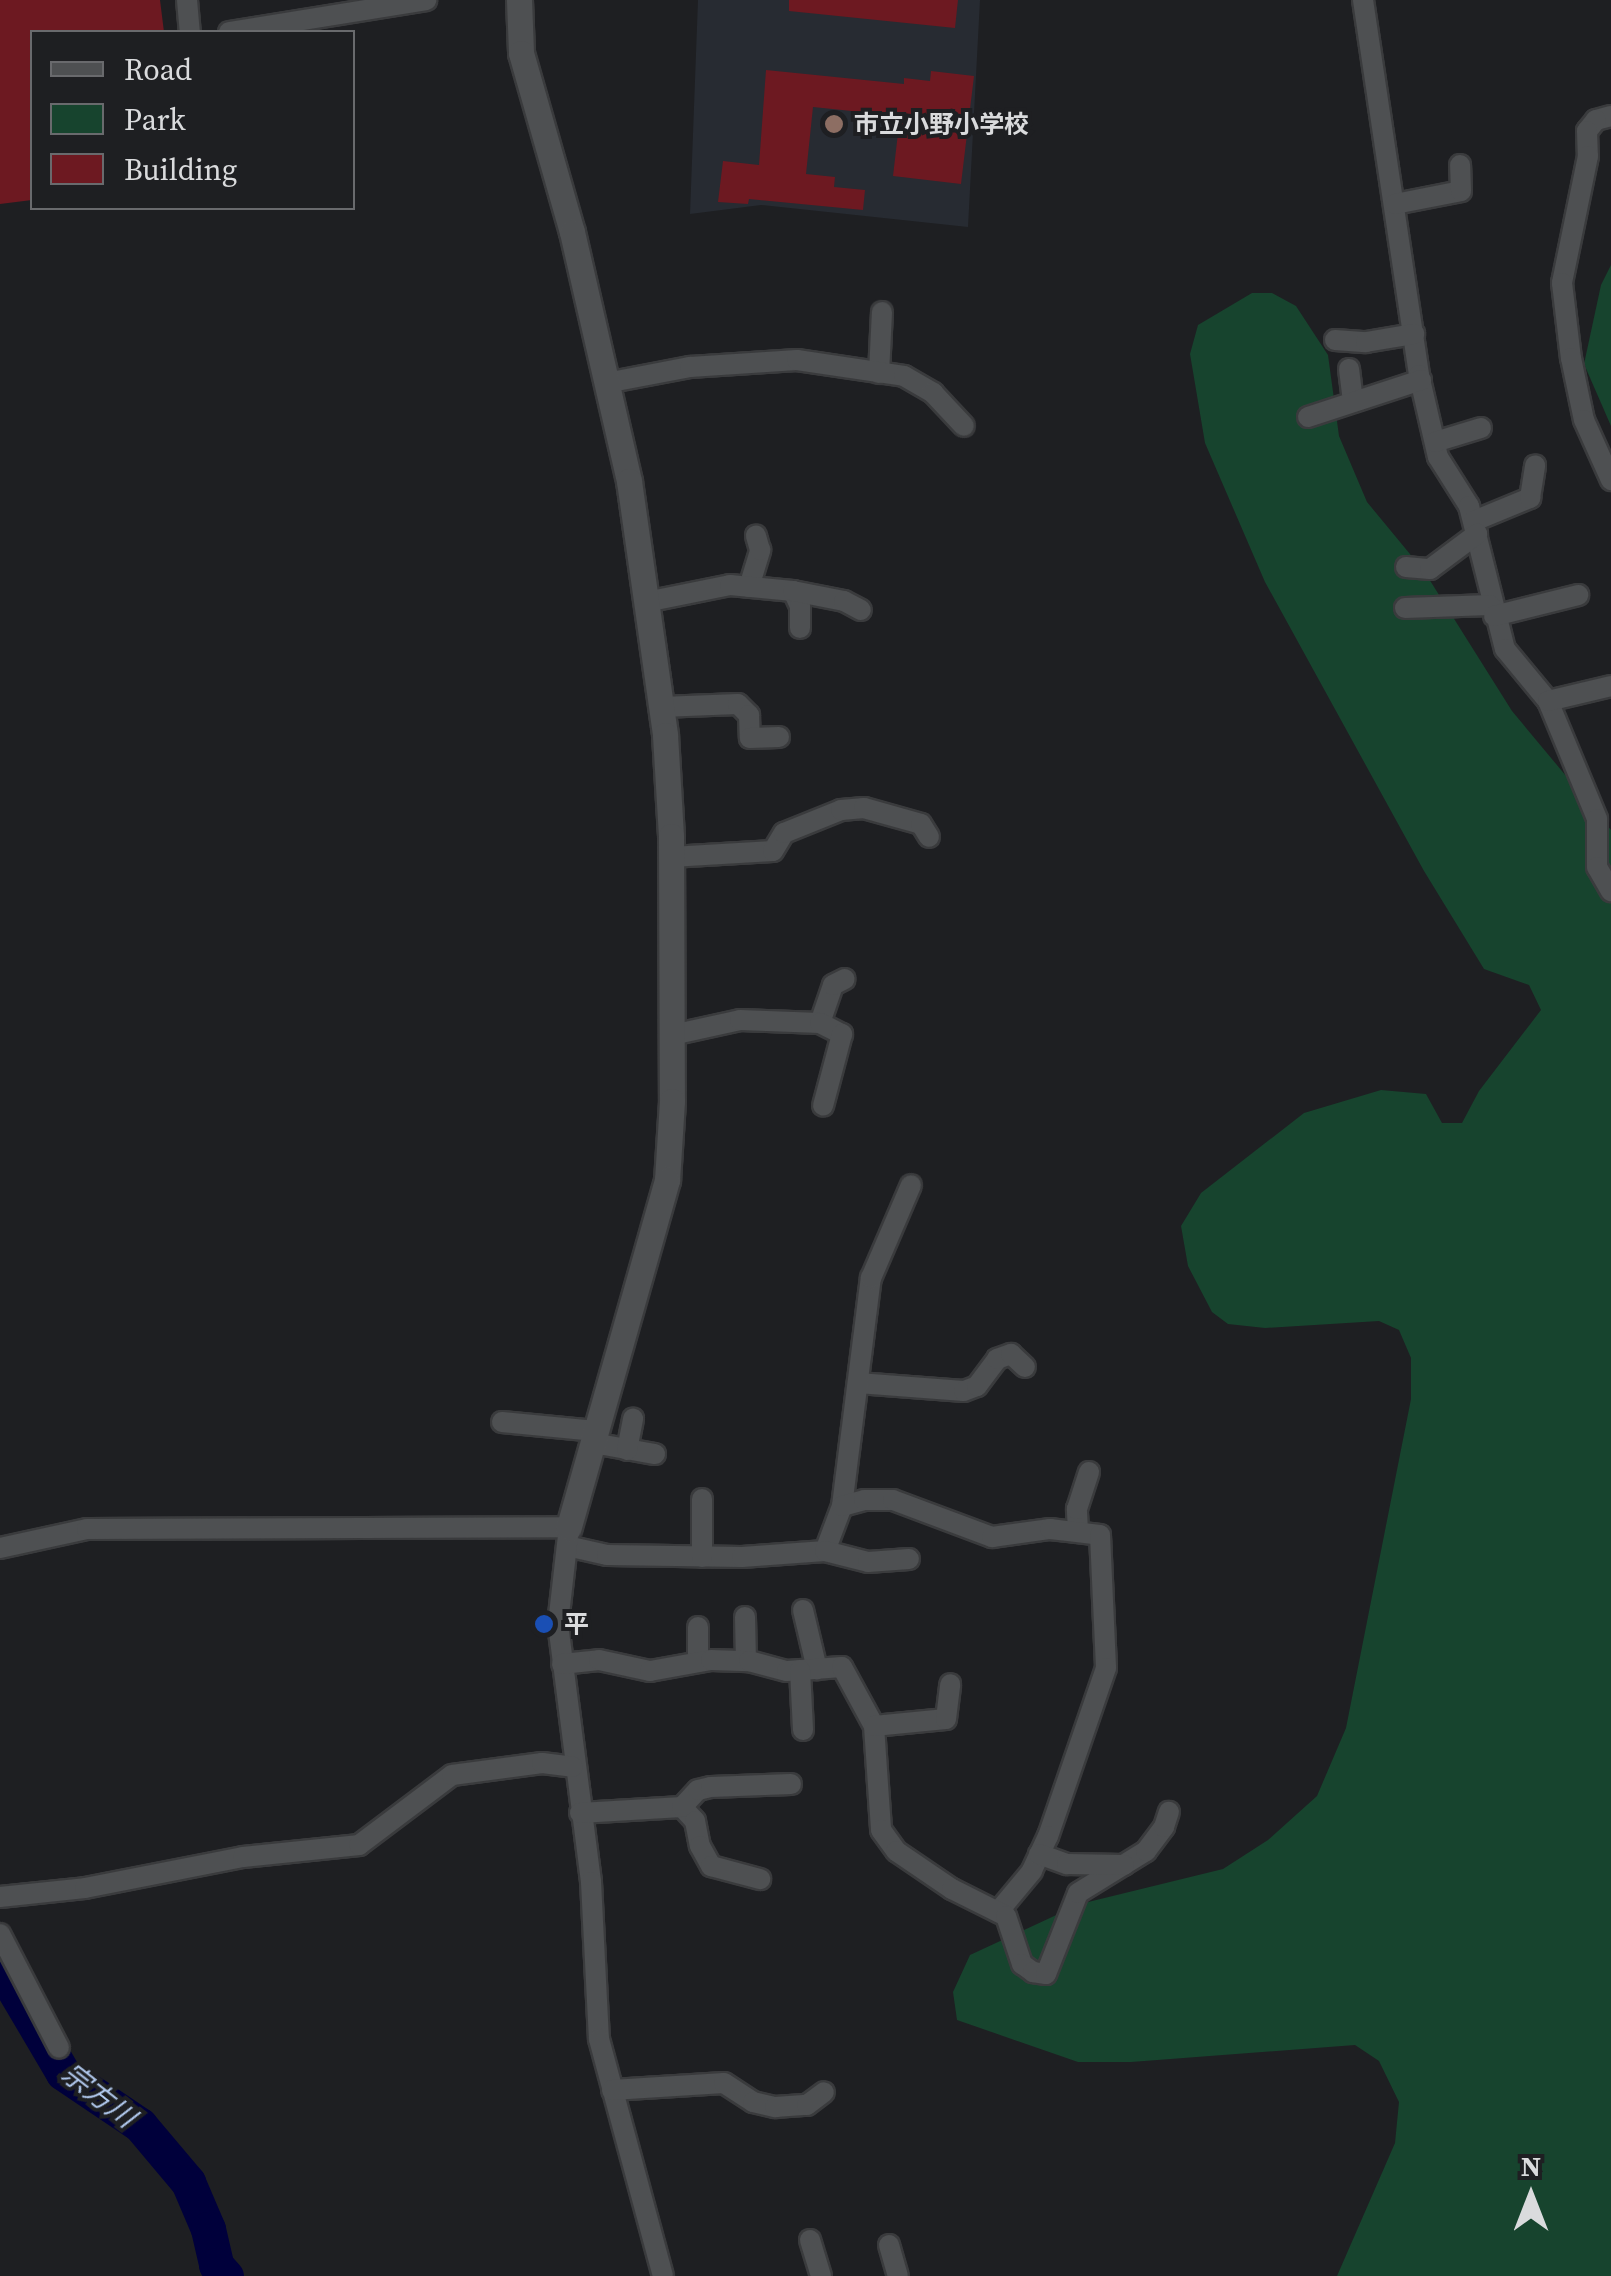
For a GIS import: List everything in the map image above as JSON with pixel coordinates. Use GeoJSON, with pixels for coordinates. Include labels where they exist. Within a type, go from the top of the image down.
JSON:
{"type":"FeatureCollection","features":[{"type":"Feature","properties":{"kind":"street"},"geometry":{"type":"LineString","coordinates":[[187,0],[190,30]]}},
{"type":"Feature","properties":{"kind":"street"},"geometry":{"type":"LineString","coordinates":[[242,30],[426,0]]}},
{"type":"Feature","properties":{"kind":"street"},"geometry":{"type":"LineString","coordinates":[[519,0],[522,53],[572,232],[629,481],[662,707],[671,857],[672,1035],[667,1180],[568,1537],[558,1624],[590,1882],[599,2038],[663,2276]]}},
{"type":"Feature","properties":{"kind":"street"},"geometry":{"type":"LineString","coordinates":[[1364,0],[1421,380],[1438,457],[1470,506],[1504,649],[1548,701],[1597,819],[1597,867],[1611,891]]}},
{"type":"Feature","properties":{"kind":"street"},"geometry":{"type":"LineString","coordinates":[[1611,116],[1596,120],[1587,130],[1588,156],[1562,283],[1570,358],[1584,420],[1611,480]]}},
{"type":"Feature","properties":{"kind":"street"},"geometry":{"type":"LineString","coordinates":[[1395,204],[1461,191],[1460,165]]}},
{"type":"Feature","properties":{"kind":"street"},"geometry":{"type":"LineString","coordinates":[[879,372],[882,312]]}},
{"type":"Feature","properties":{"kind":"street"},"geometry":{"type":"LineString","coordinates":[[1335,340],[1366,342],[1414,334]]}},
{"type":"Feature","properties":{"kind":"street"},"geometry":{"type":"LineString","coordinates":[[606,383],[690,367],[797,360],[904,376],[933,393],[964,426]]}},
{"type":"Feature","properties":{"kind":"street"},"geometry":{"type":"LineString","coordinates":[[1349,369],[1353,402]]}},
{"type":"Feature","properties":{"kind":"street"},"geometry":{"type":"LineString","coordinates":[[1308,417],[1421,380]]}},
{"type":"Feature","properties":{"kind":"street"},"geometry":{"type":"LineString","coordinates":[[1435,442],[1480,428]]}},
{"type":"Feature","properties":{"kind":"street"},"geometry":{"type":"LineString","coordinates":[[1406,567],[1430,570],[1475,528],[1530,498],[1535,465]]}},
{"type":"Feature","properties":{"kind":"street"},"geometry":{"type":"LineString","coordinates":[[749,587],[760,550],[756,536]]}},
{"type":"Feature","properties":{"kind":"street"},"geometry":{"type":"LineString","coordinates":[[646,602],[730,586],[794,591],[844,601],[861,610]]}},
{"type":"Feature","properties":{"kind":"street"},"geometry":{"type":"LineString","coordinates":[[794,591],[800,606],[800,628]]}},
{"type":"Feature","properties":{"kind":"street"},"geometry":{"type":"LineString","coordinates":[[1405,608],[1492,610],[1578,595]]}},
{"type":"Feature","properties":{"kind":"street"},"geometry":{"type":"LineString","coordinates":[[1548,701],[1611,686]]}},
{"type":"Feature","properties":{"kind":"street"},"geometry":{"type":"LineString","coordinates":[[662,707],[738,704],[749,715],[750,738],[780,737]]}},
{"type":"Feature","properties":{"kind":"street"},"geometry":{"type":"LineString","coordinates":[[671,857],[773,851],[784,833],[841,810],[864,808],[921,824],[929,837]]}},
{"type":"Feature","properties":{"kind":"street"},"geometry":{"type":"LineString","coordinates":[[820,1023],[833,986],[846,979]]}},
{"type":"Feature","properties":{"kind":"street"},"geometry":{"type":"LineString","coordinates":[[672,1035],[740,1020],[820,1023],[842,1034],[823,1106]]}},
{"type":"Feature","properties":{"kind":"street"},"geometry":{"type":"LineString","coordinates":[[825,1551],[842,1506],[871,1278],[910,1185]]}},
{"type":"Feature","properties":{"kind":"street"},"geometry":{"type":"LineString","coordinates":[[858,1383],[964,1391],[978,1386],[997,1359],[1011,1354],[1024,1367]]}},
{"type":"Feature","properties":{"kind":"street"},"geometry":{"type":"LineString","coordinates":[[627,1450],[633,1420]]}},
{"type":"Feature","properties":{"kind":"street"},"geometry":{"type":"LineString","coordinates":[[502,1422],[594,1437],[627,1450],[656,1454]]}},
{"type":"Feature","properties":{"kind":"street"},"geometry":{"type":"LineString","coordinates":[[1078,1531],[1077,1509],[1089,1472]]}},
{"type":"Feature","properties":{"kind":"street"},"geometry":{"type":"LineString","coordinates":[[702,1499],[702,1556]]}},
{"type":"Feature","properties":{"kind":"street"},"geometry":{"type":"LineString","coordinates":[[842,1506],[864,1500],[893,1500],[992,1536],[1078,1531],[1100,1535],[1106,1668],[1039,1854],[998,1912]]}},
{"type":"Feature","properties":{"kind":"street"},"geometry":{"type":"LineString","coordinates":[[0,1548],[88,1530],[568,1537],[607,1555],[825,1551],[868,1562],[909,1559]]}},
{"type":"Feature","properties":{"kind":"street"},"geometry":{"type":"LineString","coordinates":[[803,1730],[808,1670],[804,1610]]}},
{"type":"Feature","properties":{"kind":"street"},"geometry":{"type":"LineString","coordinates":[[745,1617],[746,1661]]}},
{"type":"Feature","properties":{"kind":"street"},"geometry":{"type":"LineString","coordinates":[[698,1626],[698,1662]]}},
{"type":"Feature","properties":{"kind":"street"},"geometry":{"type":"LineString","coordinates":[[562,1664],[599,1660],[650,1671],[698,1662],[746,1661],[808,1670],[842,1668],[874,1726],[881,1830],[896,1850],[952,1890],[1006,1916],[1022,1964],[1032,1972],[1046,1974],[1078,1893],[1146,1851],[1164,1827],[1169,1812]]}},
{"type":"Feature","properties":{"kind":"street"},"geometry":{"type":"LineString","coordinates":[[874,1726],[946,1719],[950,1684]]}},
{"type":"Feature","properties":{"kind":"street"},"geometry":{"type":"LineString","coordinates":[[0,1897],[85,1888],[244,1857],[359,1845],[452,1775],[542,1763],[574,1768]]}},
{"type":"Feature","properties":{"kind":"street"},"geometry":{"type":"LineString","coordinates":[[580,1813],[682,1808],[698,1790],[791,1784]]}},
{"type":"Feature","properties":{"kind":"street"},"geometry":{"type":"LineString","coordinates":[[682,1808],[695,1822],[700,1846],[711,1866],[760,1879]]}},
{"type":"Feature","properties":{"kind":"street"},"geometry":{"type":"LineString","coordinates":[[1039,1854],[1068,1864],[1124,1864]]}},
{"type":"Feature","properties":{"kind":"street"},"geometry":{"type":"LineString","coordinates":[[0,1934],[59,2048]]}},
{"type":"Feature","properties":{"kind":"street"},"geometry":{"type":"LineString","coordinates":[[612,2090],[724,2084],[752,2102],[775,2107],[807,2105],[824,2092]]}},
{"type":"Feature","properties":{"kind":"street"},"geometry":{"type":"LineString","coordinates":[[810,2240],[821,2276]]}},
{"type":"Feature","properties":{"kind":"street"},"geometry":{"type":"LineString","coordinates":[[889,2245],[898,2276]]}},
{"type":"Feature","properties":{"kind":"shaded area","name":"市立小野小学校"},"geometry":{"type":"Polygon","coordinates":[[[698,0],[980,0],[968,227],[761,205],[690,214],[698,0]]]}},
{"type":"Feature","properties":{"kind":"green space"},"geometry":{"type":"Polygon","coordinates":[[[1611,265],[1611,426],[1584,364],[1601,285],[1611,265]]]}},
{"type":"Feature","properties":{"kind":"green space"},"geometry":{"type":"Polygon","coordinates":[[[1252,293],[1272,293],[1296,306],[1328,355],[1339,436],[1367,502],[1424,571],[1512,711],[1611,830],[1611,2276],[1337,2276],[1395,2143],[1399,2102],[1379,2061],[1355,2045],[1131,2062],[1078,2062],[957,2020],[953,1992],[970,1955],[1080,1904],[1223,1869],[1268,1840],[1317,1796],[1346,1728],[1411,1399],[1411,1358],[1399,1330],[1379,1321],[1265,1328],[1228,1324],[1212,1312],[1188,1266],[1181,1226],[1201,1193],[1304,1113],[1381,1090],[1426,1094],[1442,1123],[1462,1123],[1479,1091],[1541,1010],[1529,985],[1484,969],[1424,871],[1265,582],[1205,443],[1190,354],[1198,325],[1252,293]]]}},
{"type":"Feature","properties":{"kind":"building"},"geometry":{"type":"Polygon","coordinates":[[[0,0],[160,0],[164,30],[30,30],[30,200],[0,204],[0,0]]]}},
{"type":"Feature","properties":{"kind":"building"},"geometry":{"type":"Polygon","coordinates":[[[789,0],[958,0],[955,28],[789,11],[789,0]]]}},
{"type":"Feature","properties":{"kind":"building"},"geometry":{"type":"Polygon","coordinates":[[[766,70],[904,84],[904,78],[930,81],[931,71],[974,76],[961,184],[893,176],[900,116],[813,107],[806,174],[835,177],[834,187],[865,190],[863,210],[749,199],[748,204],[718,202],[723,161],[759,165],[766,70]]]}},
{"type":"Feature","properties":{"kind":"waterway","name":"宗方川"},"geometry":{"type":"LineString","coordinates":[[0,1966],[63,2073],[140,2125],[188,2182],[208,2229],[216,2265],[226,2276]]}},
{"type":"Feature","properties":{"kind":"place","name":"市立小野小学校"},"geometry":{"type":"Point","coordinates":[834,124]}},
{"type":"Feature","properties":{"kind":"place","name":"平"},"geometry":{"type":"Point","coordinates":[544,1624]}}]}
